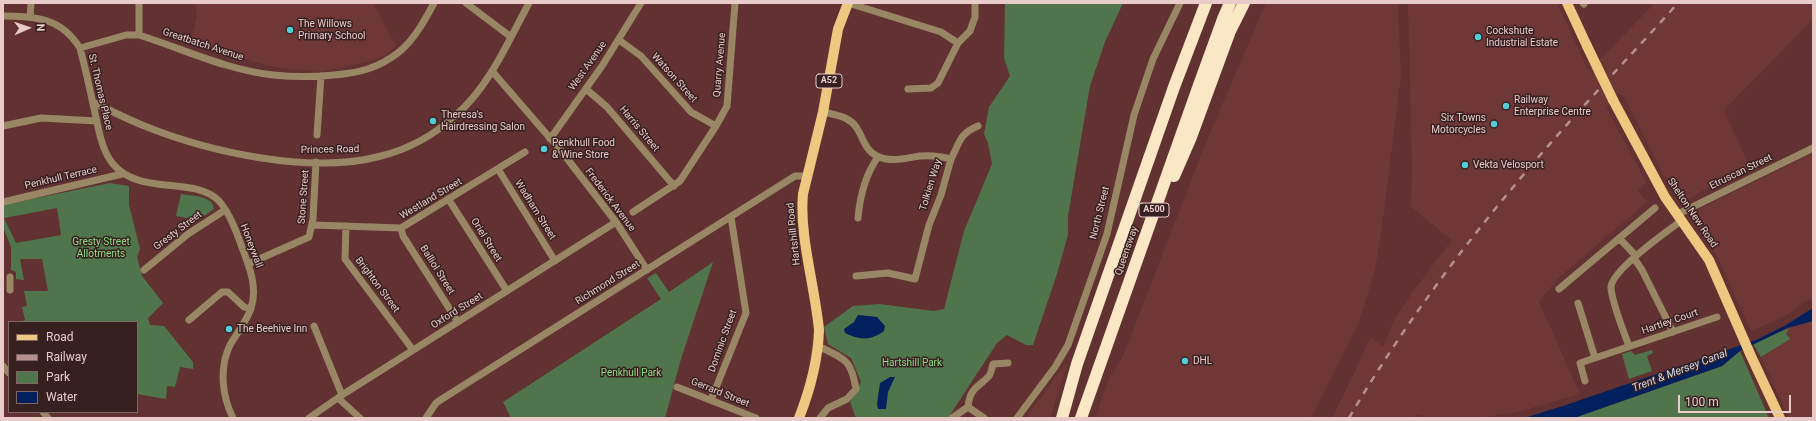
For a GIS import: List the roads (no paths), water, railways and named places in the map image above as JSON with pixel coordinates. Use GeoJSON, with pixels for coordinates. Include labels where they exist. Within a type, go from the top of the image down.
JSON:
{"type":"FeatureCollection","features":[{"type":"Feature","properties":{"kind":"highway"},"geometry":{"type":"LineString","coordinates":[[1174,87],[1199,3]]}},
{"type":"Feature","properties":{"kind":"highway","name":"Queensway"},"geometry":{"type":"LineString","coordinates":[[1062,418],[1077,364],[1174,87],[1206,3]]}},
{"type":"Feature","properties":{"kind":"highway","name":"Queensway"},"geometry":{"type":"LineString","coordinates":[[1082,418],[1098,367],[1220,26],[1230,3]]}},
{"type":"Feature","properties":{"kind":"highway"},"geometry":{"type":"LineString","coordinates":[[1128,284],[1191,137],[1230,31],[1244,3]]}},
{"type":"Feature","properties":{"kind":"highway"},"geometry":{"type":"LineString","coordinates":[[1056,418],[1077,364]]}},
{"type":"Feature","properties":{"kind":"main road","name":"Hartshill Road"},"geometry":{"type":"LineString","coordinates":[[799,418],[809,387],[818,346],[818,312],[808,254],[802,204],[806,176],[823,112],[838,28],[848,3]]}},
{"type":"Feature","properties":{"kind":"main road","name":"Shelton New Road"},"geometry":{"type":"LineString","coordinates":[[1567,3],[1613,100],[1665,197],[1709,260],[1742,337],[1780,418]]}},
{"type":"Feature","properties":{"kind":"street"},"geometry":{"type":"LineString","coordinates":[[30,17],[31,3]]}},
{"type":"Feature","properties":{"kind":"street"},"geometry":{"type":"LineString","coordinates":[[139,3],[139,35]]}},
{"type":"Feature","properties":{"kind":"street","name":"Greatbatch Avenue"},"geometry":{"type":"LineString","coordinates":[[80,48],[126,35],[139,35],[238,67],[273,75],[321,76],[369,70],[388,60],[400,51],[414,36],[434,3]]}},
{"type":"Feature","properties":{"kind":"street"},"geometry":{"type":"LineString","coordinates":[[466,3],[511,37]]}},
{"type":"Feature","properties":{"kind":"street","name":"Princes Road"},"geometry":{"type":"LineString","coordinates":[[93,102],[141,125],[212,147],[256,156],[316,162],[367,159],[393,152],[418,142],[445,125],[460,112],[482,87],[529,3]]}},
{"type":"Feature","properties":{"kind":"street","name":"West Avenue"},"geometry":{"type":"LineString","coordinates":[[550,139],[619,40],[641,3]]}},
{"type":"Feature","properties":{"kind":"street","name":"Quarry Avenue"},"geometry":{"type":"LineString","coordinates":[[716,126],[727,106],[735,3]]}},
{"type":"Feature","properties":{"kind":"street"},"geometry":{"type":"LineString","coordinates":[[848,3],[941,32],[958,43]]}},
{"type":"Feature","properties":{"kind":"street"},"geometry":{"type":"LineString","coordinates":[[908,89],[931,88],[938,83],[958,43],[970,31],[974,17],[975,3]]}},
{"type":"Feature","properties":{"kind":"street","name":"North Street"},"geometry":{"type":"LineString","coordinates":[[1017,418],[1055,367],[1068,345],[1107,234],[1134,115],[1153,59],[1180,3]]}},
{"type":"Feature","properties":{"kind":"street","name":"St. Thomas Place"},"geometry":{"type":"LineString","coordinates":[[3,16],[39,18],[63,28],[73,37],[80,48],[101,139],[110,160],[122,174]]}},
{"type":"Feature","properties":{"kind":"street","name":"Watson Street"},"geometry":{"type":"LineString","coordinates":[[619,40],[641,56],[691,112],[716,126]]}},
{"type":"Feature","properties":{"kind":"street","name":"Frederick Avenue"},"geometry":{"type":"LineString","coordinates":[[492,71],[550,139],[616,222],[647,270]]}},
{"type":"Feature","properties":{"kind":"street"},"geometry":{"type":"LineString","coordinates":[[317,136],[321,76]]}},
{"type":"Feature","properties":{"kind":"street","name":"Harris Street"},"geometry":{"type":"LineString","coordinates":[[586,89],[607,107],[674,186]]}},
{"type":"Feature","properties":{"kind":"street"},"geometry":{"type":"LineString","coordinates":[[823,112],[847,118],[855,125],[861,134],[865,146],[878,157],[871,166],[864,187],[858,218]]}},
{"type":"Feature","properties":{"kind":"street"},"geometry":{"type":"LineString","coordinates":[[3,126],[41,118],[97,120]]}},
{"type":"Feature","properties":{"kind":"street"},"geometry":{"type":"LineString","coordinates":[[633,212],[680,181],[716,126]]}},
{"type":"Feature","properties":{"kind":"street"},"geometry":{"type":"LineString","coordinates":[[951,159],[962,136],[969,130],[978,126]]}},
{"type":"Feature","properties":{"kind":"street","name":"Etruscan Street"},"geometry":{"type":"LineString","coordinates":[[1628,346],[1611,286],[1619,271],[1663,234],[1679,217],[1813,148]]}},
{"type":"Feature","properties":{"kind":"street","name":"Westland Street"},"geometry":{"type":"LineString","coordinates":[[313,225],[401,228],[526,152]]}},
{"type":"Feature","properties":{"kind":"street","name":"Tolkien Way"},"geometry":{"type":"LineString","coordinates":[[856,276],[888,273],[915,279],[929,225],[941,195],[951,159],[940,156],[922,156],[900,160],[878,157]]}},
{"type":"Feature","properties":{"kind":"street","name":"Stone Street"},"geometry":{"type":"LineString","coordinates":[[248,264],[303,242],[309,237],[313,225],[316,162]]}},
{"type":"Feature","properties":{"kind":"street","name":"Wadham Street"},"geometry":{"type":"LineString","coordinates":[[498,169],[555,261]]}},
{"type":"Feature","properties":{"kind":"street","name":"Penkhull Terrace"},"geometry":{"type":"LineString","coordinates":[[3,202],[122,174]]}},
{"type":"Feature","properties":{"kind":"street","name":"Honeywall"},"geometry":{"type":"LineString","coordinates":[[122,174],[141,181],[205,192],[218,200],[225,210],[248,264],[254,294],[251,309],[230,346],[225,364],[223,380],[224,394],[233,418]]}},
{"type":"Feature","properties":{"kind":"street","name":"Richmond Street"},"geometry":{"type":"LineString","coordinates":[[426,418],[436,403],[442,399],[795,176],[806,176]]}},
{"type":"Feature","properties":{"kind":"street","name":"Oriel Street"},"geometry":{"type":"LineString","coordinates":[[449,200],[507,291]]}},
{"type":"Feature","properties":{"kind":"street"},"geometry":{"type":"LineString","coordinates":[[1559,289],[1655,208]]}},
{"type":"Feature","properties":{"kind":"street","name":"Gresty Street"},"geometry":{"type":"LineString","coordinates":[[144,270],[188,234],[225,210]]}},
{"type":"Feature","properties":{"kind":"street","name":"Dominic Street"},"geometry":{"type":"LineString","coordinates":[[712,400],[746,313],[731,217]]}},
{"type":"Feature","properties":{"kind":"street","name":"Oxford Street"},"geometry":{"type":"LineString","coordinates":[[309,418],[340,396],[616,222]]}},
{"type":"Feature","properties":{"kind":"street","name":"Brighton Street"},"geometry":{"type":"LineString","coordinates":[[346,226],[345,259],[413,350]]}},
{"type":"Feature","properties":{"kind":"street","name":"Balliol Street"},"geometry":{"type":"LineString","coordinates":[[401,228],[403,236],[458,322]]}},
{"type":"Feature","properties":{"kind":"street"},"geometry":{"type":"LineString","coordinates":[[1619,238],[1635,257],[1673,332]]}},
{"type":"Feature","properties":{"kind":"street"},"geometry":{"type":"LineString","coordinates":[[189,320],[222,292],[228,292],[244,307],[251,309]]}},
{"type":"Feature","properties":{"kind":"street"},"geometry":{"type":"LineString","coordinates":[[1578,303],[1595,358]]}},
{"type":"Feature","properties":{"kind":"street","name":"Hartley Court"},"geometry":{"type":"LineString","coordinates":[[1585,381],[1580,363],[1717,316]]}},
{"type":"Feature","properties":{"kind":"street"},"geometry":{"type":"LineString","coordinates":[[314,326],[340,396],[360,418]]}},
{"type":"Feature","properties":{"kind":"street"},"geometry":{"type":"LineString","coordinates":[[818,346],[846,360],[853,372],[856,389],[847,399],[828,408],[820,418]]}},
{"type":"Feature","properties":{"kind":"street"},"geometry":{"type":"LineString","coordinates":[[952,418],[968,406],[969,398],[976,386],[990,375],[993,364],[1008,363]]}},
{"type":"Feature","properties":{"kind":"street","name":"Gerrard Street"},"geometry":{"type":"LineString","coordinates":[[677,387],[756,418]]}},
{"type":"Feature","properties":{"kind":"street"},"geometry":{"type":"LineString","coordinates":[[968,406],[984,418]]}},
{"type":"Feature","properties":{"kind":"water","name":"Trent & Mersey Canal"},"geometry":{"type":"Polygon","coordinates":[[[1813,308],[1813,321],[1787,328],[1740,351],[1722,366],[1574,418],[1524,418],[1756,340],[1786,325],[1813,308]]]}},
{"type":"Feature","properties":{"kind":"water"},"geometry":{"type":"Polygon","coordinates":[[[858,315],[877,317],[885,326],[884,331],[870,338],[855,337],[845,333],[844,329],[854,322],[858,315]]]}},
{"type":"Feature","properties":{"kind":"water"},"geometry":{"type":"Polygon","coordinates":[[[890,377],[895,377],[888,392],[886,409],[878,409],[877,404],[880,383],[890,377]]]}},
{"type":"Feature","properties":{"kind":"railway"},"geometry":{"type":"LineString","coordinates":[[1349,418],[1367,387],[1406,328],[1491,214],[1554,139],[1678,3]]}},
{"type":"Feature","properties":{"kind":"place","name":"The Willows Primary School"},"geometry":{"type":"Point","coordinates":[290,30]}},
{"type":"Feature","properties":{"kind":"place","name":"Cockshute Industrial Estate"},"geometry":{"type":"Point","coordinates":[1478,37]}},
{"type":"Feature","properties":{"kind":"place","name":"Railway Enterprise Centre"},"geometry":{"type":"Point","coordinates":[1506,106]}},
{"type":"Feature","properties":{"kind":"place","name":"Theresa's Hairdressing Salon"},"geometry":{"type":"Point","coordinates":[433,121]}},
{"type":"Feature","properties":{"kind":"place","name":"Six Towns Motorcycles"},"geometry":{"type":"Point","coordinates":[1494,124]}},
{"type":"Feature","properties":{"kind":"place","name":"Penkhull Food & Wine Store"},"geometry":{"type":"Point","coordinates":[544,149]}},
{"type":"Feature","properties":{"kind":"place","name":"Vekta Velosport"},"geometry":{"type":"Point","coordinates":[1465,165]}},
{"type":"Feature","properties":{"kind":"place","name":"The Beehive Inn"},"geometry":{"type":"Point","coordinates":[229,329]}},
{"type":"Feature","properties":{"kind":"place","name":"DHL"},"geometry":{"type":"Point","coordinates":[1185,361]}},
{"type":"Feature","properties":{"kind":"park label","name":"Gresty Street Allotments"},"geometry":{"type":"Point","coordinates":[101,248]}},
{"type":"Feature","properties":{"kind":"park label","name":"Hartshill Park"},"geometry":{"type":"Point","coordinates":[912,363]}},
{"type":"Feature","properties":{"kind":"park label","name":"Penkhull Park"},"geometry":{"type":"Point","coordinates":[631,373]}}]}
